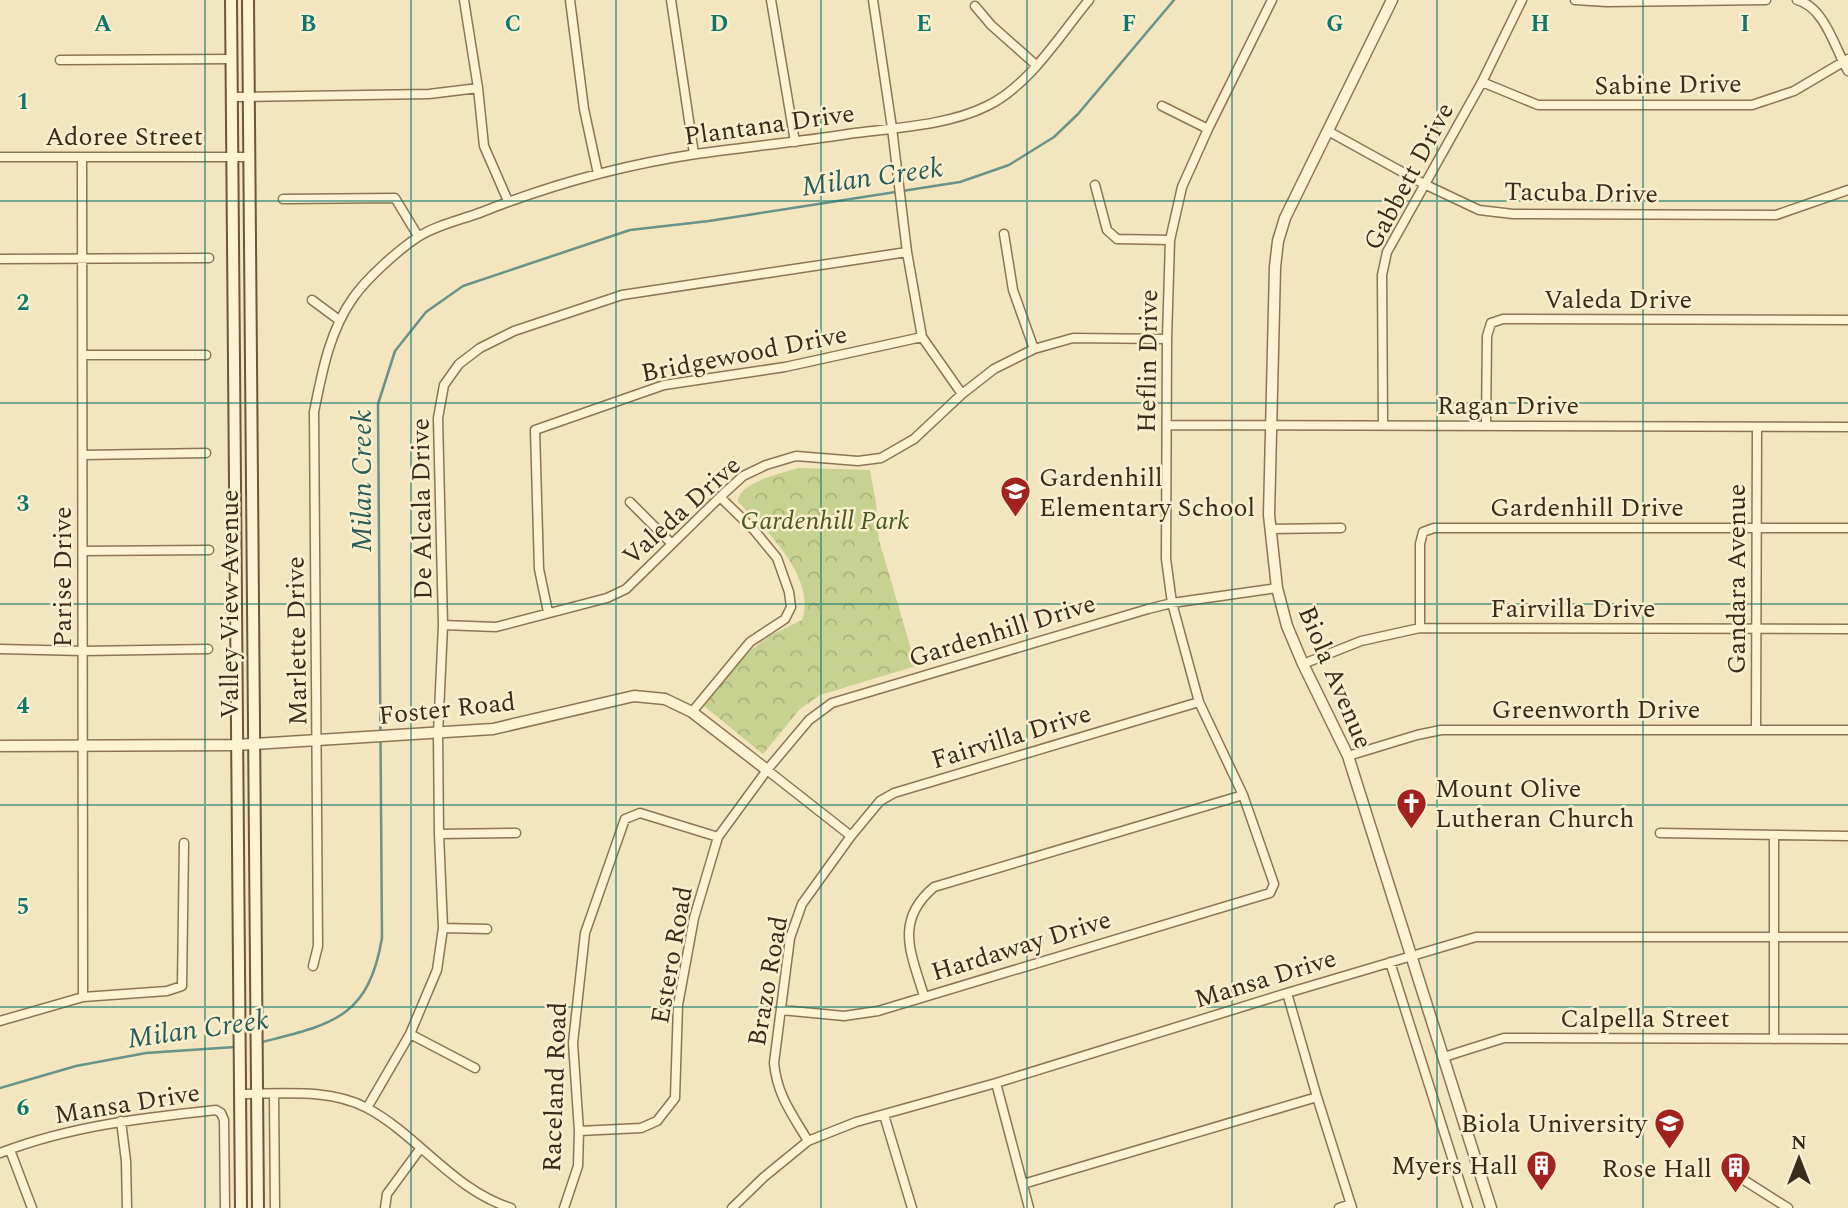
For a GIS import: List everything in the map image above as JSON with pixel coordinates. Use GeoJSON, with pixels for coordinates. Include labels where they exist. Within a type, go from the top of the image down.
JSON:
{"type":"FeatureCollection","features":[{"type":"Feature","properties":{"kind":"main road","name":"Valley View Avenue"},"geometry":{"type":"LineString","coordinates":[[232,0],[241,1208]]}},
{"type":"Feature","properties":{"kind":"main road","name":"Valley View Avenue"},"geometry":{"type":"LineString","coordinates":[[248,0],[258,1208]]}},
{"type":"Feature","properties":{"kind":"street"},"geometry":{"type":"LineString","coordinates":[[464,0],[484,146],[508,201]]}},
{"type":"Feature","properties":{"kind":"street"},"geometry":{"type":"LineString","coordinates":[[570,0],[584,109],[598,174]]}},
{"type":"Feature","properties":{"kind":"street"},"geometry":{"type":"LineString","coordinates":[[671,0],[694,154]]}},
{"type":"Feature","properties":{"kind":"street"},"geometry":{"type":"LineString","coordinates":[[771,0],[795,142]]}},
{"type":"Feature","properties":{"kind":"street"},"geometry":{"type":"LineString","coordinates":[[873,0],[892,128],[906,252],[922,337],[962,394]]}},
{"type":"Feature","properties":{"kind":"street","name":"Plantana Drive"},"geometry":{"type":"LineString","coordinates":[[418,236],[508,201],[598,174],[694,154],[795,142],[957,117],[987,106],[1010,91],[1036,65],[1089,0]]}},
{"type":"Feature","properties":{"kind":"street","name":"Heflin Drive"},"geometry":{"type":"LineString","coordinates":[[1270,893],[1274,884],[1243,795],[1199,702],[1172,603],[1166,559],[1170,240],[1182,187],[1272,0]]}},
{"type":"Feature","properties":{"kind":"street","name":"Biola Avenue"},"geometry":{"type":"LineString","coordinates":[[1392,0],[1285,218],[1278,241],[1275,267],[1270,529],[1277,588],[1287,626],[1348,756],[1491,1208]]}},
{"type":"Feature","properties":{"kind":"street","name":"Gabbett Drive"},"geometry":{"type":"LineString","coordinates":[[1382,425],[1382,275],[1387,252],[1482,82],[1522,0]]}},
{"type":"Feature","properties":{"kind":"street"},"geometry":{"type":"LineString","coordinates":[[1575,0],[1766,0]]}},
{"type":"Feature","properties":{"kind":"street"},"geometry":{"type":"LineString","coordinates":[[1797,0],[1806,2],[1820,17],[1845,60],[1848,71]]}},
{"type":"Feature","properties":{"kind":"street"},"geometry":{"type":"LineString","coordinates":[[975,6],[991,25],[1036,65]]}},
{"type":"Feature","properties":{"kind":"street"},"geometry":{"type":"LineString","coordinates":[[60,60],[232,59]]}},
{"type":"Feature","properties":{"kind":"street","name":"Sabine Drive"},"geometry":{"type":"LineString","coordinates":[[1482,82],[1538,105],[1752,105],[1794,91],[1845,60]]}},
{"type":"Feature","properties":{"kind":"street","name":"Adoree Street"},"geometry":{"type":"LineString","coordinates":[[232,97],[429,94],[478,88]]}},
{"type":"Feature","properties":{"kind":"street"},"geometry":{"type":"LineString","coordinates":[[1162,106],[1208,129]]}},
{"type":"Feature","properties":{"kind":"street","name":"Tacuba Drive"},"geometry":{"type":"LineString","coordinates":[[1328,131],[1479,211],[1513,214],[1776,215],[1848,190]]}},
{"type":"Feature","properties":{"kind":"street","name":"Adoree Street"},"geometry":{"type":"LineString","coordinates":[[0,157],[249,157]]}},
{"type":"Feature","properties":{"kind":"street","name":"Parise Drive"},"geometry":{"type":"LineString","coordinates":[[82,157],[83,997]]}},
{"type":"Feature","properties":{"kind":"street"},"geometry":{"type":"LineString","coordinates":[[1095,185],[1107,230],[1118,239],[1170,240]]}},
{"type":"Feature","properties":{"kind":"street"},"geometry":{"type":"LineString","coordinates":[[283,199],[394,198],[418,236]]}},
{"type":"Feature","properties":{"kind":"street"},"geometry":{"type":"LineString","coordinates":[[1004,234],[1013,290],[1034,349]]}},
{"type":"Feature","properties":{"kind":"street","name":"Marlette Drive"},"geometry":{"type":"LineString","coordinates":[[313,966],[318,946],[314,412],[323,366],[339,320],[354,296],[372,276],[418,236]]}},
{"type":"Feature","properties":{"kind":"street","name":"De Alcala Drive"},"geometry":{"type":"LineString","coordinates":[[367,1108],[410,1034],[437,970],[443,928],[438,734],[443,625],[438,418],[444,385],[459,364],[480,348],[514,331],[622,295],[906,252]]}},
{"type":"Feature","properties":{"kind":"street"},"geometry":{"type":"LineString","coordinates":[[0,260],[209,258]]}},
{"type":"Feature","properties":{"kind":"street"},"geometry":{"type":"LineString","coordinates":[[312,300],[339,320]]}},
{"type":"Feature","properties":{"kind":"street","name":"Valeda Drive"},"geometry":{"type":"LineString","coordinates":[[1486,425],[1487,336],[1490,323],[1503,319],[1848,320]]}},
{"type":"Feature","properties":{"kind":"street","name":"Bridgewood Drive"},"geometry":{"type":"LineString","coordinates":[[548,612],[539,569],[535,430],[664,385],[785,367],[922,337]]}},
{"type":"Feature","properties":{"kind":"street","name":"Valeda Drive"},"geometry":{"type":"LineString","coordinates":[[443,625],[496,627],[607,598],[626,589],[743,476],[766,465],[796,456],[858,461],[881,458],[914,439],[962,394],[994,369],[1034,349],[1073,338],[1167,339]]}},
{"type":"Feature","properties":{"kind":"street"},"geometry":{"type":"LineString","coordinates":[[83,355],[205,355]]}},
{"type":"Feature","properties":{"kind":"street","name":"Ragan Drive"},"geometry":{"type":"LineString","coordinates":[[1167,425],[1848,427]]}},
{"type":"Feature","properties":{"kind":"street","name":"Gandara Avenue"},"geometry":{"type":"LineString","coordinates":[[1756,730],[1757,427]]}},
{"type":"Feature","properties":{"kind":"street"},"geometry":{"type":"LineString","coordinates":[[83,455],[206,453]]}},
{"type":"Feature","properties":{"kind":"street"},"geometry":{"type":"LineString","coordinates":[[692,712],[750,642],[785,620],[791,607],[777,558],[754,530],[720,497]]}},
{"type":"Feature","properties":{"kind":"street"},"geometry":{"type":"LineString","coordinates":[[630,502],[672,544]]}},
{"type":"Feature","properties":{"kind":"street","name":"Gardenhill Drive"},"geometry":{"type":"LineString","coordinates":[[1420,628],[1420,544],[1423,532],[1434,527],[1848,528]]}},
{"type":"Feature","properties":{"kind":"street"},"geometry":{"type":"LineString","coordinates":[[1270,529],[1341,528]]}},
{"type":"Feature","properties":{"kind":"street"},"geometry":{"type":"LineString","coordinates":[[83,551],[209,550]]}},
{"type":"Feature","properties":{"kind":"street","name":"Gardenhill Drive"},"geometry":{"type":"LineString","coordinates":[[767,770],[809,720],[832,703],[1172,603],[1277,588]]}},
{"type":"Feature","properties":{"kind":"street","name":"Fairvilla Drive"},"geometry":{"type":"LineString","coordinates":[[1303,664],[1361,642],[1420,628],[1848,629]]}},
{"type":"Feature","properties":{"kind":"street"},"geometry":{"type":"LineString","coordinates":[[0,649],[208,649]]}},
{"type":"Feature","properties":{"kind":"street","name":"Foster Road"},"geometry":{"type":"LineString","coordinates":[[0,746],[237,745],[438,734],[493,729],[634,696],[665,699],[692,712],[851,836]]}},
{"type":"Feature","properties":{"kind":"street","name":"Fairvilla Drive"},"geometry":{"type":"LineString","coordinates":[[851,836],[880,801],[894,793],[1199,702]]}},
{"type":"Feature","properties":{"kind":"street","name":"Greenworth Drive"},"geometry":{"type":"LineString","coordinates":[[1348,756],[1441,730],[1848,730]]}},
{"type":"Feature","properties":{"kind":"street","name":"Estero Road"},"geometry":{"type":"LineString","coordinates":[[579,1131],[641,1129],[657,1121],[675,1098],[678,1005],[694,918],[718,837],[767,770]]}},
{"type":"Feature","properties":{"kind":"street"},"geometry":{"type":"LineString","coordinates":[[924,996],[910,950],[909,932],[912,913],[922,897],[934,887],[1243,795]]}},
{"type":"Feature","properties":{"kind":"street","name":"Raceland Road"},"geometry":{"type":"LineString","coordinates":[[564,1208],[578,1166],[579,1131],[573,1043],[586,933],[625,819],[640,813],[718,837]]}},
{"type":"Feature","properties":{"kind":"street"},"geometry":{"type":"LineString","coordinates":[[1660,833],[1848,836]]}},
{"type":"Feature","properties":{"kind":"street"},"geometry":{"type":"LineString","coordinates":[[439,834],[516,834]]}},
{"type":"Feature","properties":{"kind":"street","name":"Brazo Road"},"geometry":{"type":"LineString","coordinates":[[808,1141],[779,1093],[774,1063],[790,939],[802,904],[851,836]]}},
{"type":"Feature","properties":{"kind":"street"},"geometry":{"type":"LineString","coordinates":[[1774,836],[1774,1039]]}},
{"type":"Feature","properties":{"kind":"street"},"geometry":{"type":"LineString","coordinates":[[0,1021],[83,997],[167,992],[183,986],[184,843]]}},
{"type":"Feature","properties":{"kind":"street","name":"Hardaway Drive"},"geometry":{"type":"LineString","coordinates":[[781,1010],[844,1016],[878,1012],[1270,893]]}},
{"type":"Feature","properties":{"kind":"street"},"geometry":{"type":"LineString","coordinates":[[443,928],[487,929]]}},
{"type":"Feature","properties":{"kind":"street","name":"Mansa Drive"},"geometry":{"type":"LineString","coordinates":[[732,1208],[808,1141],[856,1122],[996,1083],[1476,937],[1848,937]]}},
{"type":"Feature","properties":{"kind":"street"},"geometry":{"type":"LineString","coordinates":[[1390,962],[1468,1208]]}},
{"type":"Feature","properties":{"kind":"street"},"geometry":{"type":"LineString","coordinates":[[1287,993],[1352,1206],[1339,1208]]}},
{"type":"Feature","properties":{"kind":"street"},"geometry":{"type":"LineString","coordinates":[[410,1034],[475,1068]]}},
{"type":"Feature","properties":{"kind":"street","name":"Calpella Street"},"geometry":{"type":"LineString","coordinates":[[1444,1057],[1504,1038],[1848,1039]]}},
{"type":"Feature","properties":{"kind":"street"},"geometry":{"type":"LineString","coordinates":[[996,1083],[1029,1208]]}},
{"type":"Feature","properties":{"kind":"street"},"geometry":{"type":"LineString","coordinates":[[240,1094],[329,1096],[367,1108],[389,1122],[480,1195],[508,1208]]}},
{"type":"Feature","properties":{"kind":"street"},"geometry":{"type":"LineString","coordinates":[[274,1094],[275,1208]]}},
{"type":"Feature","properties":{"kind":"street"},"geometry":{"type":"LineString","coordinates":[[1023,1184],[1317,1097]]}},
{"type":"Feature","properties":{"kind":"street","name":"Mansa Drive"},"geometry":{"type":"LineString","coordinates":[[0,1153],[56,1134],[121,1121],[216,1110],[224,1120],[225,1208]]}},
{"type":"Feature","properties":{"kind":"street"},"geometry":{"type":"LineString","coordinates":[[884,1115],[912,1208]]}},
{"type":"Feature","properties":{"kind":"street"},"geometry":{"type":"LineString","coordinates":[[121,1121],[128,1208]]}},
{"type":"Feature","properties":{"kind":"street"},"geometry":{"type":"LineString","coordinates":[[384,1208],[387,1194],[420,1149]]}},
{"type":"Feature","properties":{"kind":"street"},"geometry":{"type":"LineString","coordinates":[[10,1150],[32,1208]]}},
{"type":"Feature","properties":{"kind":"street"},"geometry":{"type":"LineString","coordinates":[[1728,1170],[1788,1208]]}},
{"type":"Feature","properties":{"kind":"green space","name":"Gardenhill Park"},"geometry":{"type":"Polygon","coordinates":[[[799,468],[870,470],[879,540],[916,666],[820,695],[799,710],[763,754],[704,706],[743,656],[771,635],[802,620],[805,604],[795,571],[774,540],[738,502],[745,489],[753,484],[799,468]]]}},
{"type":"Feature","properties":{"kind":"waterway","name":"Milan Creek"},"geometry":{"type":"LineString","coordinates":[[259,1043],[307,1030],[342,1014],[356,1002],[376,965],[382,938],[378,404],[395,351],[426,312],[463,286],[630,230],[709,221],[960,182],[1009,165],[1054,137],[1078,114],[1174,0]]}},
{"type":"Feature","properties":{"kind":"waterway","name":"Milan Creek"},"geometry":{"type":"LineString","coordinates":[[0,1088],[76,1066],[146,1053],[235,1047]]}},
{"type":"Feature","properties":{"kind":"place","name":"Gardenhill Elementary School"},"geometry":{"type":"Point","coordinates":[1016,519]}},
{"type":"Feature","properties":{"kind":"place","name":"Mount Olive Lutheran Church"},"geometry":{"type":"Point","coordinates":[1412,830]}},
{"type":"Feature","properties":{"kind":"place","name":"Biola University"},"geometry":{"type":"Point","coordinates":[1670,1150]}},
{"type":"Feature","properties":{"kind":"place","name":"Myers Hall"},"geometry":{"type":"Point","coordinates":[1541,1192]}},
{"type":"Feature","properties":{"kind":"place","name":"Rose Hall"},"geometry":{"type":"Point","coordinates":[1735,1195]}}]}
